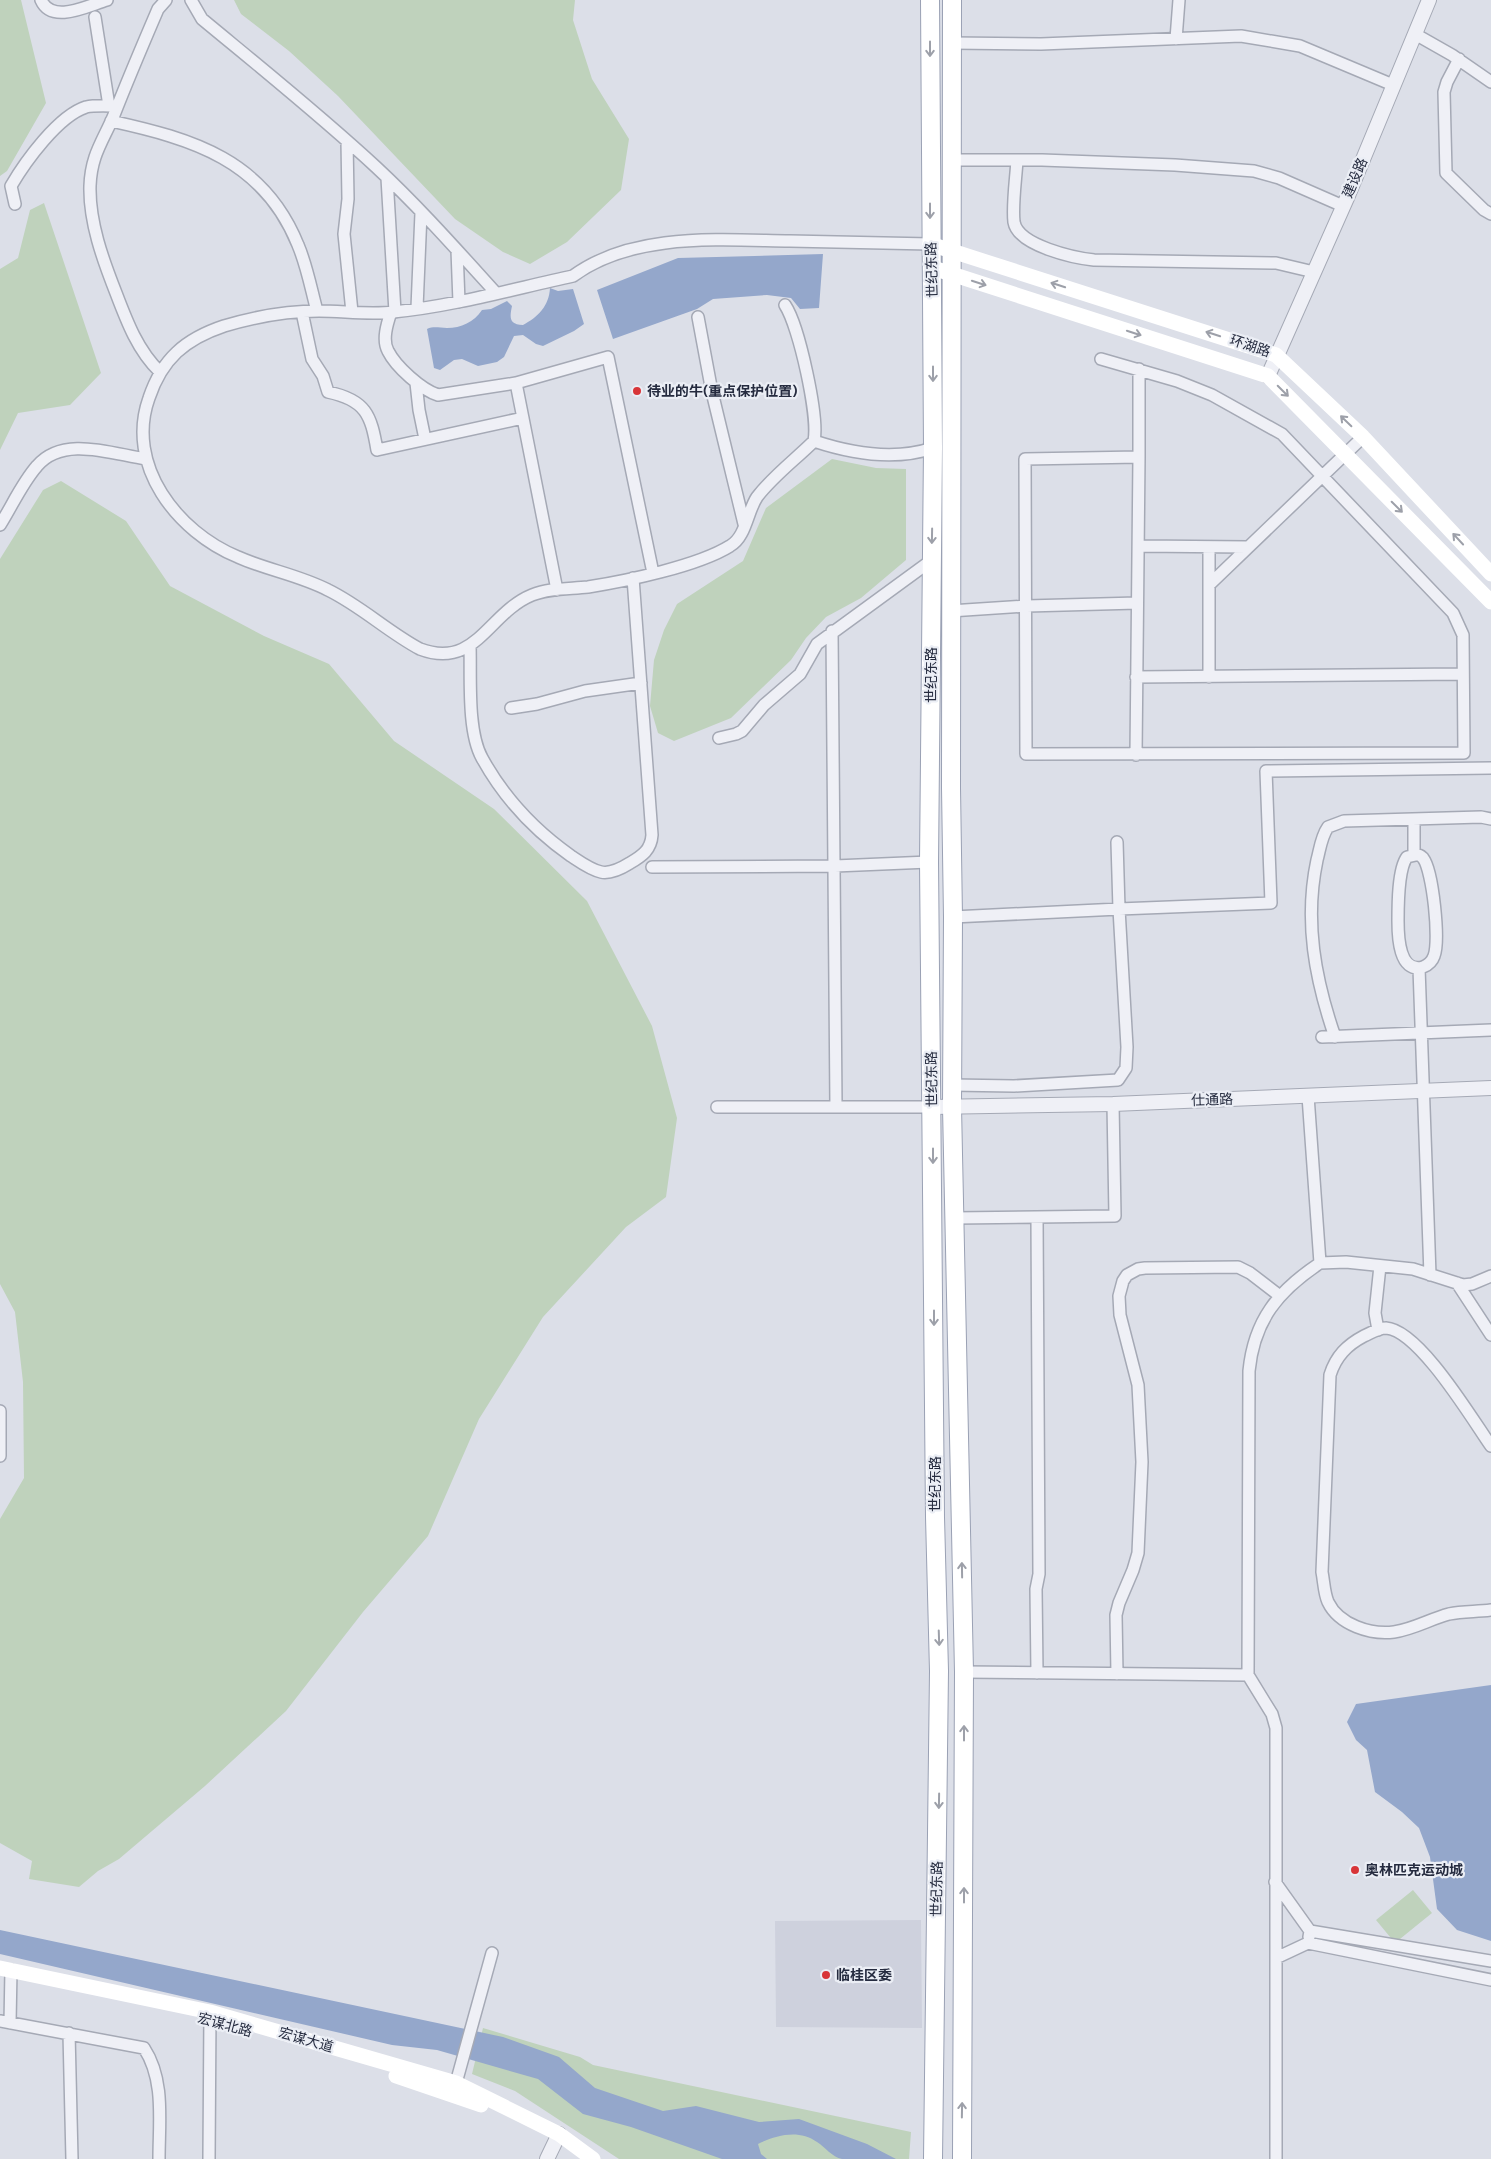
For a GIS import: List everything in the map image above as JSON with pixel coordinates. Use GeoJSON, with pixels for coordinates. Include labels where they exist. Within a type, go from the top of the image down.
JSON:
{"type":"FeatureCollection","features":[{"type":"Feature","properties":{"kind":"main road","name":"世纪东路"},"geometry":{"type":"LineString","coordinates":[[930,0],[930,244],[932,268],[933,448],[930,862],[935,1507],[939,1671],[933,2159]]}},
{"type":"Feature","properties":{"kind":"main road","name":"世纪东路"},"geometry":{"type":"LineString","coordinates":[[952,0],[950,251],[952,1111],[964,1672],[962,2159]]}},
{"type":"Feature","properties":{"kind":"main road","name":"环湖路"},"geometry":{"type":"LineString","coordinates":[[930,244],[1276,354],[1363,437],[1491,574]]}},
{"type":"Feature","properties":{"kind":"main road","name":"环湖路"},"geometry":{"type":"LineString","coordinates":[[932,268],[1268,376],[1491,602]]}},
{"type":"Feature","properties":{"kind":"main road"},"geometry":{"type":"LineString","coordinates":[[939,1671],[964,1672]]}},
{"type":"Feature","properties":{"kind":"main road"},"geometry":{"type":"LineString","coordinates":[[936,1936],[942,1941],[951,1944],[959,1938],[964,1929]]}},
{"type":"Feature","properties":{"kind":"main road","name":"宏谋大道"},"geometry":{"type":"LineString","coordinates":[[5,1973],[210,2017],[456,2083],[593,2159]]}},
{"type":"Feature","properties":{"kind":"main road"},"geometry":{"type":"LineString","coordinates":[[934,2026],[941,2018],[949,2015],[957,2015],[963,2024]]}},
{"type":"Feature","properties":{"kind":"main road","name":"宏谋北路"},"geometry":{"type":"LineString","coordinates":[[210,2017],[475,2102],[557,2138],[579,2159]]}},
{"type":"Feature","properties":{"kind":"street"},"geometry":{"type":"LineString","coordinates":[[40,0],[44,7],[49,10],[62,13],[107,0]]}},
{"type":"Feature","properties":{"kind":"street"},"geometry":{"type":"LineString","coordinates":[[160,372],[142,352],[123,312],[104,257],[94,220],[90,195],[92,168],[99,142],[111,121],[113,106],[158,9],[166,0]]}},
{"type":"Feature","properties":{"kind":"street"},"geometry":{"type":"LineString","coordinates":[[192,0],[202,19],[347,141],[387,178],[447,237],[496,293]]}},
{"type":"Feature","properties":{"kind":"street"},"geometry":{"type":"LineString","coordinates":[[1176,39],[1179,0]]}},
{"type":"Feature","properties":{"kind":"street","name":"建设路"},"geometry":{"type":"LineString","coordinates":[[1268,376],[1276,354],[1343,206],[1429,0]]}},
{"type":"Feature","properties":{"kind":"street"},"geometry":{"type":"LineString","coordinates":[[95,16],[113,106]]}},
{"type":"Feature","properties":{"kind":"street"},"geometry":{"type":"LineString","coordinates":[[1415,34],[1459,60],[1491,82]]}},
{"type":"Feature","properties":{"kind":"street"},"geometry":{"type":"LineString","coordinates":[[952,43],[1042,44],[1241,36],[1290,43],[1311,49],[1393,85]]}},
{"type":"Feature","properties":{"kind":"street"},"geometry":{"type":"LineString","coordinates":[[1459,60],[1447,82],[1444,92],[1446,173],[1484,210],[1491,214]]}},
{"type":"Feature","properties":{"kind":"street"},"geometry":{"type":"LineString","coordinates":[[15,204],[11,186],[22,167],[42,142],[67,119],[86,107],[113,106]]}},
{"type":"Feature","properties":{"kind":"street"},"geometry":{"type":"LineString","coordinates":[[111,121],[152,130],[191,142],[218,154],[250,176],[273,200],[288,224],[304,261],[317,311]]}},
{"type":"Feature","properties":{"kind":"street"},"geometry":{"type":"LineString","coordinates":[[347,141],[348,199],[344,234],[352,312]]}},
{"type":"Feature","properties":{"kind":"street"},"geometry":{"type":"LineString","coordinates":[[952,160],[1175,165],[1254,171],[1278,178],[1343,206]]}},
{"type":"Feature","properties":{"kind":"street"},"geometry":{"type":"LineString","coordinates":[[1017,160],[1014,223],[1021,234],[1072,258],[1276,263],[1314,272]]}},
{"type":"Feature","properties":{"kind":"street"},"geometry":{"type":"LineString","coordinates":[[387,178],[393,312],[386,324],[388,351],[416,383],[427,392],[438,396],[516,383],[608,356],[653,573]]}},
{"type":"Feature","properties":{"kind":"street"},"geometry":{"type":"LineString","coordinates":[[417,308],[421,212]]}},
{"type":"Feature","properties":{"kind":"street"},"geometry":{"type":"LineString","coordinates":[[785,305],[796,336],[810,393],[815,420],[814,441],[757,497],[737,542],[691,562],[653,573],[607,584],[534,594],[515,604],[470,645],[456,653],[434,654],[420,649],[324,588],[308,580],[238,558],[222,549],[179,518],[166,502],[146,459],[142,434],[144,414],[155,380],[174,353],[188,341],[205,332],[227,325],[281,313],[317,311],[393,312],[459,302],[573,276],[585,267],[628,251],[688,240],[930,244]]}},
{"type":"Feature","properties":{"kind":"street"},"geometry":{"type":"LineString","coordinates":[[458,250],[459,302]]}},
{"type":"Feature","properties":{"kind":"street"},"geometry":{"type":"LineString","coordinates":[[302,312],[312,359],[323,376],[328,392],[347,398],[365,411],[373,428],[377,450],[523,418]]}},
{"type":"Feature","properties":{"kind":"street"},"geometry":{"type":"LineString","coordinates":[[698,317],[712,392],[744,524]]}},
{"type":"Feature","properties":{"kind":"street"},"geometry":{"type":"LineString","coordinates":[[1102,359],[1177,381],[1247,413],[1282,434],[1453,613],[1462,627],[1463,635],[1464,753],[1026,754],[1027,606],[1025,459],[1139,456]]}},
{"type":"Feature","properties":{"kind":"street"},"geometry":{"type":"LineString","coordinates":[[1136,755],[1139,369]]}},
{"type":"Feature","properties":{"kind":"street"},"geometry":{"type":"LineString","coordinates":[[416,383],[425,440]]}},
{"type":"Feature","properties":{"kind":"street"},"geometry":{"type":"LineString","coordinates":[[516,383],[557,590]]}},
{"type":"Feature","properties":{"kind":"street"},"geometry":{"type":"LineString","coordinates":[[1209,585],[1363,437]]}},
{"type":"Feature","properties":{"kind":"street"},"geometry":{"type":"LineString","coordinates":[[814,441],[841,450],[876,455],[916,454],[933,448]]}},
{"type":"Feature","properties":{"kind":"street"},"geometry":{"type":"LineString","coordinates":[[0,525],[36,468],[51,454],[65,449],[77,448],[146,459]]}},
{"type":"Feature","properties":{"kind":"street"},"geometry":{"type":"LineString","coordinates":[[1139,546],[1247,547]]}},
{"type":"Feature","properties":{"kind":"street"},"geometry":{"type":"LineString","coordinates":[[1209,547],[1209,677]]}},
{"type":"Feature","properties":{"kind":"street"},"geometry":{"type":"LineString","coordinates":[[719,738],[742,731],[764,704],[800,674],[817,644],[932,560]]}},
{"type":"Feature","properties":{"kind":"street"},"geometry":{"type":"LineString","coordinates":[[470,645],[473,725],[476,742],[482,758],[521,815],[560,848],[593,869],[603,873],[629,864],[646,852],[652,842],[633,578]]}},
{"type":"Feature","properties":{"kind":"street"},"geometry":{"type":"LineString","coordinates":[[950,611],[1027,606],[1136,603]]}},
{"type":"Feature","properties":{"kind":"street"},"geometry":{"type":"LineString","coordinates":[[832,632],[836,1106]]}},
{"type":"Feature","properties":{"kind":"street"},"geometry":{"type":"LineString","coordinates":[[1136,676],[1463,674]]}},
{"type":"Feature","properties":{"kind":"street"},"geometry":{"type":"LineString","coordinates":[[511,708],[586,691],[641,683]]}},
{"type":"Feature","properties":{"kind":"street"},"geometry":{"type":"LineString","coordinates":[[953,917],[1271,903],[1266,771],[1491,768]]}},
{"type":"Feature","properties":{"kind":"street"},"geometry":{"type":"LineString","coordinates":[[1335,1036],[1318,977],[1311,928],[1313,882],[1322,842],[1328,828],[1337,822],[1481,817],[1491,819]]}},
{"type":"Feature","properties":{"kind":"street"},"geometry":{"type":"LineString","coordinates":[[1414,819],[1414,855]]}},
{"type":"Feature","properties":{"kind":"street"},"geometry":{"type":"LineString","coordinates":[[952,1085],[1014,1086],[1118,1080],[1126,1068],[1127,1047],[1117,842]]}},
{"type":"Feature","properties":{"kind":"street"},"geometry":{"type":"LineString","coordinates":[[1414,855],[1420,856],[1424,860],[1432,893],[1436,922],[1435,954],[1428,965],[1419,968],[1410,966],[1402,956],[1398,924],[1399,895],[1404,862],[1407,857],[1414,855]]}},
{"type":"Feature","properties":{"kind":"street"},"geometry":{"type":"LineString","coordinates":[[652,867],[834,866],[930,862]]}},
{"type":"Feature","properties":{"kind":"street"},"geometry":{"type":"LineString","coordinates":[[1419,968],[1430,1275]]}},
{"type":"Feature","properties":{"kind":"street"},"geometry":{"type":"LineString","coordinates":[[1322,1037],[1491,1030]]}},
{"type":"Feature","properties":{"kind":"street","name":"仕通路"},"geometry":{"type":"LineString","coordinates":[[1423,1095],[1491,1088]]}},
{"type":"Feature","properties":{"kind":"street","name":"仕通路"},"geometry":{"type":"LineString","coordinates":[[932,1112],[1423,1095],[1491,1096]]}},
{"type":"Feature","properties":{"kind":"street"},"geometry":{"type":"LineString","coordinates":[[1308,1100],[1320,1263]]}},
{"type":"Feature","properties":{"kind":"street"},"geometry":{"type":"LineString","coordinates":[[717,1107],[836,1106],[932,1112]]}},
{"type":"Feature","properties":{"kind":"street"},"geometry":{"type":"LineString","coordinates":[[955,1218],[1116,1216],[1113,1107]]}},
{"type":"Feature","properties":{"kind":"street"},"geometry":{"type":"LineString","coordinates":[[1037,1217],[1039,1574],[1036,1589],[1037,1673]]}},
{"type":"Feature","properties":{"kind":"street"},"geometry":{"type":"LineString","coordinates":[[1276,2159],[1276,1728],[1272,1714],[1248,1675],[1249,1371],[1251,1354],[1266,1313],[1280,1296],[1320,1263],[1346,1262],[1413,1269],[1457,1283],[1472,1284],[1491,1276]]}},
{"type":"Feature","properties":{"kind":"street"},"geometry":{"type":"LineString","coordinates":[[1378,1330],[1375,1313],[1380,1266]]}},
{"type":"Feature","properties":{"kind":"street"},"geometry":{"type":"LineString","coordinates":[[1117,1674],[1116,1615],[1138,1553],[1142,1462],[1138,1386],[1119,1303],[1123,1281],[1131,1272],[1145,1268],[1238,1267],[1250,1273],[1280,1296]]}},
{"type":"Feature","properties":{"kind":"street"},"geometry":{"type":"LineString","coordinates":[[1457,1283],[1491,1335]]}},
{"type":"Feature","properties":{"kind":"street"},"geometry":{"type":"LineString","coordinates":[[1491,1446],[1435,1366],[1414,1344],[1397,1331],[1384,1328],[1378,1330],[1356,1340],[1340,1353],[1330,1375],[1322,1572],[1328,1603],[1348,1623],[1363,1630],[1381,1633],[1395,1632],[1448,1615],[1491,1610]]}},
{"type":"Feature","properties":{"kind":"street"},"geometry":{"type":"LineString","coordinates":[[0,1412],[0,1456]]}},
{"type":"Feature","properties":{"kind":"street"},"geometry":{"type":"LineString","coordinates":[[964,1672],[1248,1675]]}},
{"type":"Feature","properties":{"kind":"street"},"geometry":{"type":"LineString","coordinates":[[1275,1882],[1310,1931],[1308,1943]]}},
{"type":"Feature","properties":{"kind":"street"},"geometry":{"type":"LineString","coordinates":[[1310,1931],[1491,1961]]}},
{"type":"Feature","properties":{"kind":"street"},"geometry":{"type":"LineString","coordinates":[[1276,1958],[1308,1943],[1491,1980]]}},
{"type":"Feature","properties":{"kind":"street"},"geometry":{"type":"LineString","coordinates":[[456,2083],[492,1953]]}},
{"type":"Feature","properties":{"kind":"street"},"geometry":{"type":"LineString","coordinates":[[5,1973],[5,2022],[144,2048],[153,2061],[159,2085],[159,2159]]}},
{"type":"Feature","properties":{"kind":"street"},"geometry":{"type":"LineString","coordinates":[[209,2159],[210,2017]]}},
{"type":"Feature","properties":{"kind":"street"},"geometry":{"type":"LineString","coordinates":[[69,2033],[72,2159]]}},
{"type":"Feature","properties":{"kind":"street"},"geometry":{"type":"LineString","coordinates":[[547,2159],[557,2138]]}},
{"type":"Feature","properties":{"kind":"shaded area"},"geometry":{"type":"Polygon","coordinates":[[[921,1920],[922,2028],[776,2027],[775,1921],[921,1920]]]}},
{"type":"Feature","properties":{"kind":"green space"},"geometry":{"type":"Polygon","coordinates":[[[0,0],[21,0],[46,103],[7,171],[0,176],[0,0]]]}},
{"type":"Feature","properties":{"kind":"green space"},"geometry":{"type":"Polygon","coordinates":[[[234,0],[575,0],[573,20],[592,79],[629,139],[621,190],[567,242],[530,264],[503,252],[455,219],[338,96],[289,51],[241,14],[234,0]]]}},
{"type":"Feature","properties":{"kind":"green space"},"geometry":{"type":"Polygon","coordinates":[[[44,203],[101,373],[70,405],[18,413],[0,450],[0,269],[18,258],[30,210],[44,203]]]}},
{"type":"Feature","properties":{"kind":"green space"},"geometry":{"type":"Polygon","coordinates":[[[832,459],[876,468],[906,469],[906,560],[861,598],[826,617],[806,638],[791,660],[731,718],[674,741],[658,733],[650,706],[654,660],[664,630],[677,604],[743,561],[766,508],[832,459]]]}},
{"type":"Feature","properties":{"kind":"green space"},"geometry":{"type":"Polygon","coordinates":[[[61,481],[126,521],[170,586],[264,636],[329,664],[394,741],[494,809],[587,901],[652,1026],[677,1118],[666,1197],[626,1227],[543,1317],[479,1419],[428,1536],[363,1612],[286,1711],[205,1786],[119,1859],[98,1871],[79,1887],[29,1879],[32,1861],[0,1843],[0,1519],[24,1478],[23,1382],[15,1312],[0,1284],[0,559],[43,490],[61,481]]]}},
{"type":"Feature","properties":{"kind":"green space"},"geometry":{"type":"Polygon","coordinates":[[[1413,1890],[1432,1913],[1395,1943],[1376,1920],[1413,1890]]]}},
{"type":"Feature","properties":{"kind":"green space"},"geometry":{"type":"Polygon","coordinates":[[[483,2028],[580,2057],[593,2065],[911,2132],[909,2159],[619,2159],[515,2091],[472,2074],[483,2028]]]}},
{"type":"Feature","properties":{"kind":"water"},"geometry":{"type":"Polygon","coordinates":[[[823,254],[819,308],[800,309],[791,298],[767,295],[713,299],[697,309],[613,339],[597,290],[678,258],[823,254]]]}},
{"type":"Feature","properties":{"kind":"water"},"geometry":{"type":"Polygon","coordinates":[[[550,288],[558,291],[573,289],[584,324],[543,346],[536,344],[523,335],[514,336],[504,357],[497,362],[478,366],[462,359],[454,360],[440,370],[434,368],[427,329],[434,327],[452,328],[462,325],[475,318],[482,310],[491,309],[507,301],[512,306],[512,322],[523,325],[545,306],[550,288]]]}},
{"type":"Feature","properties":{"kind":"water"},"geometry":{"type":"Polygon","coordinates":[[[1491,1685],[1491,1941],[1457,1930],[1437,1909],[1430,1857],[1419,1828],[1402,1812],[1375,1792],[1367,1750],[1356,1740],[1347,1722],[1356,1704],[1491,1685]]]}},
{"type":"Feature","properties":{"kind":"water"},"geometry":{"type":"Polygon","coordinates":[[[0,1930],[503,2037],[559,2057],[595,2088],[663,2111],[696,2106],[759,2122],[799,2119],[867,2144],[896,2159],[842,2159],[810,2138],[788,2135],[772,2138],[758,2144],[761,2154],[767,2159],[722,2159],[631,2127],[583,2114],[538,2079],[437,2050],[392,2045],[0,1954],[0,1930]]]}},
{"type":"Feature","properties":{"kind":"place","name":"待业的牛(重点保护位置)"},"geometry":{"type":"Point","coordinates":[637,391]}},
{"type":"Feature","properties":{"kind":"place","name":"奥林匹克运动城"},"geometry":{"type":"Point","coordinates":[1355,1870]}},
{"type":"Feature","properties":{"kind":"place","name":"临桂区委"},"geometry":{"type":"Point","coordinates":[826,1975]}}]}
